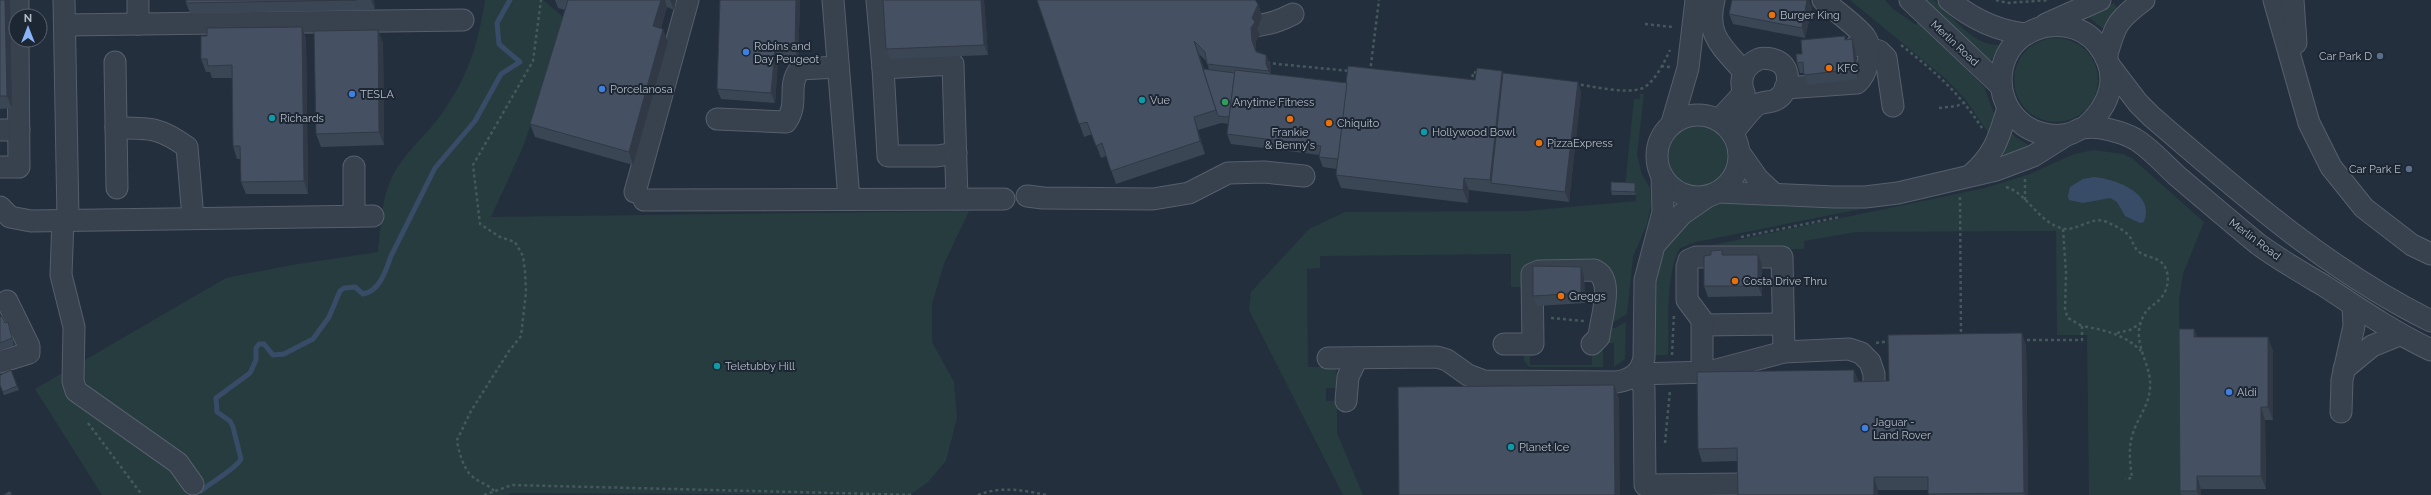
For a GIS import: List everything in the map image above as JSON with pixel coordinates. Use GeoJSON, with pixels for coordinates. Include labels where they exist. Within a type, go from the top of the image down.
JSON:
{"type":"FeatureCollection","features":[{"type":"Feature","properties":{"kind":"street"},"geometry":{"type":"LineString","coordinates":[[64,0],[66,219],[61,275],[74,327],[73,381],[76,391],[178,463],[193,484]]}},
{"type":"Feature","properties":{"kind":"street"},"geometry":{"type":"LineString","coordinates":[[138,0],[138,24]]}},
{"type":"Feature","properties":{"kind":"street"},"geometry":{"type":"LineString","coordinates":[[688,0],[639,196],[849,199],[1004,199]]}},
{"type":"Feature","properties":{"kind":"street"},"geometry":{"type":"LineString","coordinates":[[833,0],[849,199]]}},
{"type":"Feature","properties":{"kind":"street"},"geometry":{"type":"LineString","coordinates":[[877,0],[883,68],[888,156],[937,156],[956,153]]}},
{"type":"Feature","properties":{"kind":"street"},"geometry":{"type":"LineString","coordinates":[[1223,0],[1228,16],[1237,23],[1247,26],[1266,25],[1293,14]]}},
{"type":"Feature","properties":{"kind":"street"},"geometry":{"type":"LineString","coordinates":[[1672,123],[1686,76],[1696,0]]}},
{"type":"Feature","properties":{"kind":"street"},"geometry":{"type":"LineString","coordinates":[[1714,0],[1711,18],[1712,32],[1747,67]]}},
{"type":"Feature","properties":{"kind":"street"},"geometry":{"type":"LineString","coordinates":[[1726,0],[1722,24],[1723,33],[1747,67]]}},
{"type":"Feature","properties":{"kind":"street"},"geometry":{"type":"LineString","coordinates":[[1803,0],[1818,8],[1857,46],[1879,51],[1886,58],[1893,106]]}},
{"type":"Feature","properties":{"kind":"street"},"geometry":{"type":"LineString","coordinates":[[1785,88],[1857,83],[1864,76],[1868,48],[1866,38],[1823,0]]}},
{"type":"Feature","properties":{"kind":"street","name":"Merlin Road"},"geometry":{"type":"LineString","coordinates":[[1910,0],[2001,86]]}},
{"type":"Feature","properties":{"kind":"street"},"geometry":{"type":"LineString","coordinates":[[1949,0],[1967,15],[2011,32],[2031,31],[2053,25],[2070,26],[2085,33],[2097,44],[2108,61],[2147,111],[2266,212],[2325,258],[2400,306],[2431,321]]}},
{"type":"Feature","properties":{"kind":"street"},"geometry":{"type":"LineString","coordinates":[[2076,131],[2051,135],[2034,131],[2019,121],[2008,108],[2001,86],[2002,71],[2006,56],[2014,43],[2031,31],[2100,0]]}},
{"type":"Feature","properties":{"kind":"street"},"geometry":{"type":"LineString","coordinates":[[1662,176],[1675,190],[1693,197],[1713,194],[1773,193],[1816,197],[1865,197],[1928,187],[1971,175],[1996,170],[2020,161],[2076,131],[2098,116],[2107,101],[2111,83],[2108,61],[2114,29],[2124,15],[2144,0]]}},
{"type":"Feature","properties":{"kind":"street"},"geometry":{"type":"LineString","coordinates":[[2274,0],[2309,123],[2331,167],[2364,208],[2412,245],[2431,254]]}},
{"type":"Feature","properties":{"kind":"street"},"geometry":{"type":"LineString","coordinates":[[2278,0],[2280,21]]}},
{"type":"Feature","properties":{"kind":"street"},"geometry":{"type":"LineString","coordinates":[[2293,0],[2301,92]]}},
{"type":"Feature","properties":{"kind":"street"},"geometry":{"type":"LineString","coordinates":[[65,25],[463,20]]}},
{"type":"Feature","properties":{"kind":"street"},"geometry":{"type":"LineString","coordinates":[[0,167],[19,167],[10,130],[17,48]]}},
{"type":"Feature","properties":{"kind":"street"},"geometry":{"type":"LineString","coordinates":[[1328,358],[1443,358],[1468,375],[1491,381],[1616,382],[1631,378],[1637,374],[1644,358],[1645,280],[1650,256],[1656,243],[1664,203],[1662,176],[1656,157],[1658,144],[1663,132],[1672,123],[1694,114],[1719,123],[1759,104],[1777,100],[1784,93],[1788,80],[1786,69],[1778,61],[1762,58],[1747,67],[1741,81],[1744,93],[1719,123]]}},
{"type":"Feature","properties":{"kind":"street"},"geometry":{"type":"LineString","coordinates":[[115,62],[117,188]]}},
{"type":"Feature","properties":{"kind":"street"},"geometry":{"type":"LineString","coordinates":[[883,68],[953,64],[957,199]]}},
{"type":"Feature","properties":{"kind":"street"},"geometry":{"type":"LineString","coordinates":[[717,120],[786,122],[793,112],[793,78],[800,69],[838,67]]}},
{"type":"Feature","properties":{"kind":"street"},"geometry":{"type":"LineString","coordinates":[[1686,76],[1696,101],[1719,123],[1758,180],[1773,193]]}},
{"type":"Feature","properties":{"kind":"street"},"geometry":{"type":"LineString","coordinates":[[1971,175],[1990,157],[1996,147],[2008,108]]}},
{"type":"Feature","properties":{"kind":"street"},"geometry":{"type":"LineString","coordinates":[[116,128],[145,128],[167,133],[187,147],[193,218]]}},
{"type":"Feature","properties":{"kind":"street","name":"Merlin Road"},"geometry":{"type":"LineString","coordinates":[[2076,131],[2105,129],[2136,140],[2260,245],[2399,335],[2431,350]]}},
{"type":"Feature","properties":{"kind":"street"},"geometry":{"type":"LineString","coordinates":[[1656,243],[1682,214],[1713,194],[1735,174],[1739,152]]}},
{"type":"Feature","properties":{"kind":"street"},"geometry":{"type":"LineString","coordinates":[[0,207],[10,217],[31,221],[66,219],[364,216],[354,167]]}},
{"type":"Feature","properties":{"kind":"street"},"geometry":{"type":"LineString","coordinates":[[1027,196],[1043,198],[1153,200],[1189,193],[1228,173],[1264,172],[1304,176]]}},
{"type":"Feature","properties":{"kind":"street"},"geometry":{"type":"LineString","coordinates":[[1702,372],[1702,320],[1687,300],[1687,267],[1689,260],[1696,257],[1782,257],[1784,352]]}},
{"type":"Feature","properties":{"kind":"street"},"geometry":{"type":"LineString","coordinates":[[1504,344],[1531,344],[1532,274],[1538,271],[1594,270],[1601,275],[1605,284],[1605,309],[1599,326],[1599,337],[1592,344]]}},
{"type":"Feature","properties":{"kind":"street"},"geometry":{"type":"LineString","coordinates":[[0,362],[29,353],[29,346],[7,301]]}},
{"type":"Feature","properties":{"kind":"street"},"geometry":{"type":"LineString","coordinates":[[2341,412],[2344,369],[2353,337],[2353,306]]}},
{"type":"Feature","properties":{"kind":"street"},"geometry":{"type":"LineString","coordinates":[[1703,325],[1783,324]]}},
{"type":"Feature","properties":{"kind":"street"},"geometry":{"type":"LineString","coordinates":[[2344,369],[2372,346],[2399,335]]}},
{"type":"Feature","properties":{"kind":"street"},"geometry":{"type":"LineString","coordinates":[[1637,374],[1702,372],[1734,366],[1784,352],[1849,349],[1863,354],[1873,369],[1874,386]]}},
{"type":"Feature","properties":{"kind":"street"},"geometry":{"type":"LineString","coordinates":[[1346,401],[1348,377],[1365,358]]}},
{"type":"Feature","properties":{"kind":"street"},"geometry":{"type":"LineString","coordinates":[[1637,374],[1644,388],[1645,485],[1742,484]]}},
{"type":"Feature","properties":{"kind":"path"},"geometry":{"type":"LineString","coordinates":[[494,491],[484,482],[472,477],[462,457],[457,440],[471,411],[509,351],[521,336],[526,292],[525,271],[523,256],[515,242],[500,237],[480,224],[473,165],[533,62],[542,0]]}},
{"type":"Feature","properties":{"kind":"path"},"geometry":{"type":"LineString","coordinates":[[1370,73],[1380,0]]}},
{"type":"Feature","properties":{"kind":"path"},"geometry":{"type":"LineString","coordinates":[[1996,0],[2007,3],[2052,0]]}},
{"type":"Feature","properties":{"kind":"path"},"geometry":{"type":"LineString","coordinates":[[1672,33],[1674,20]]}},
{"type":"Feature","properties":{"kind":"path"},"geometry":{"type":"LineString","coordinates":[[1645,24],[1673,26]]}},
{"type":"Feature","properties":{"kind":"path"},"geometry":{"type":"LineString","coordinates":[[1568,83],[1622,89],[1641,89],[1650,82],[1661,66],[1670,51],[1671,45]]}},
{"type":"Feature","properties":{"kind":"path"},"geometry":{"type":"LineString","coordinates":[[1263,63],[1355,71]]}},
{"type":"Feature","properties":{"kind":"path"},"geometry":{"type":"LineString","coordinates":[[1362,72],[1378,74]]}},
{"type":"Feature","properties":{"kind":"path"},"geometry":{"type":"LineString","coordinates":[[1464,84],[1472,84],[1473,72],[1480,73]]}},
{"type":"Feature","properties":{"kind":"path"},"geometry":{"type":"LineString","coordinates":[[1939,108],[1957,106],[1965,102]]}},
{"type":"Feature","properties":{"kind":"path"},"geometry":{"type":"LineString","coordinates":[[2025,178],[2025,201]]}},
{"type":"Feature","properties":{"kind":"path"},"geometry":{"type":"LineString","coordinates":[[2002,186],[2012,189],[2044,220],[2063,229],[2073,228],[2094,220],[2107,222],[2128,234],[2139,252],[2162,263],[2168,275],[2165,292],[2145,313],[2141,323],[2139,336],[2149,372],[2150,388],[2147,406],[2135,427],[2130,442],[2132,478],[2125,479]]}},
{"type":"Feature","properties":{"kind":"path"},"geometry":{"type":"LineString","coordinates":[[1960,215],[1961,341]]}},
{"type":"Feature","properties":{"kind":"path"},"geometry":{"type":"LineString","coordinates":[[1738,237],[1844,216]]}},
{"type":"Feature","properties":{"kind":"path"},"geometry":{"type":"LineString","coordinates":[[2063,229],[2066,273],[2065,310],[2068,318],[2082,326],[2116,333],[2124,337],[2142,351]]}},
{"type":"Feature","properties":{"kind":"path"},"geometry":{"type":"LineString","coordinates":[[1665,446],[1672,374],[1674,312]]}},
{"type":"Feature","properties":{"kind":"path"},"geometry":{"type":"LineString","coordinates":[[1543,318],[1565,318],[1590,323]]}},
{"type":"Feature","properties":{"kind":"path"},"geometry":{"type":"LineString","coordinates":[[2116,333],[2130,330],[2141,323]]}},
{"type":"Feature","properties":{"kind":"path"},"geometry":{"type":"LineString","coordinates":[[2015,340],[2082,340],[2082,326]]}},
{"type":"Feature","properties":{"kind":"path"},"geometry":{"type":"LineString","coordinates":[[1863,354],[1877,341],[1892,341]]}},
{"type":"Feature","properties":{"kind":"path"},"geometry":{"type":"LineString","coordinates":[[85,418],[94,434],[142,495]]}},
{"type":"Feature","properties":{"kind":"path"},"geometry":{"type":"LineString","coordinates":[[484,495],[512,485],[911,493],[914,495]]}},
{"type":"Feature","properties":{"kind":"path"},"geometry":{"type":"LineString","coordinates":[[978,495],[988,491],[1021,490],[1046,495]]}},
{"type":"Feature","properties":{"kind":"green space"},"geometry":{"type":"Polygon","coordinates":[[[485,0],[543,0],[567,20],[523,147],[491,217],[969,211],[944,264],[932,304],[932,342],[954,382],[957,418],[946,461],[928,482],[910,495],[511,493],[507,495],[102,495],[35,389],[226,278],[292,265],[378,252],[382,213],[389,184],[397,168],[407,154],[437,120],[456,92],[474,49],[479,33],[485,0]]]}},
{"type":"Feature","properties":{"kind":"green space"},"geometry":{"type":"Polygon","coordinates":[[[1850,0],[1885,0],[1893,9],[1916,25],[1919,21],[1984,87],[1995,116],[1991,137],[1966,100],[1946,79],[1850,0]]]}},
{"type":"Feature","properties":{"kind":"green space"},"geometry":{"type":"Polygon","coordinates":[[[1922,0],[1934,0],[1964,29],[1981,41],[2000,45],[1989,64],[1922,0]]]}},
{"type":"Feature","properties":{"kind":"green space"},"geometry":{"type":"Polygon","coordinates":[[[2114,3],[2119,11],[2106,31],[2088,17],[2114,3]]]}},
{"type":"Feature","properties":{"kind":"green space"},"geometry":{"type":"Polygon","coordinates":[[[2056,38],[2072,41],[2086,50],[2095,64],[2098,80],[2095,96],[2086,110],[2072,119],[2056,122],[2040,119],[2026,110],[2017,96],[2014,80],[2017,64],[2026,50],[2040,41],[2056,38]]]}},
{"type":"Feature","properties":{"kind":"green space"},"geometry":{"type":"Polygon","coordinates":[[[1640,94],[1644,94],[1637,155],[1642,175],[1650,188],[1651,206],[1647,224],[1633,257],[1627,314],[1612,323],[1609,323],[1605,274],[1523,287],[1511,287],[1511,254],[1320,256],[1320,268],[1307,269],[1308,367],[1329,367],[1336,370],[1337,388],[1326,388],[1326,401],[1337,401],[1337,433],[1363,495],[1343,495],[1249,310],[1251,292],[1309,229],[1345,212],[1526,211],[1636,201],[1636,186],[1625,186],[1634,99],[1640,99],[1640,94]]]}},
{"type":"Feature","properties":{"kind":"green space"},"geometry":{"type":"Polygon","coordinates":[[[1698,125],[1710,127],[1720,134],[1727,144],[1729,156],[1727,168],[1720,178],[1710,185],[1698,187],[1686,185],[1676,178],[1669,168],[1667,156],[1669,144],[1676,134],[1686,127],[1698,125]]]}},
{"type":"Feature","properties":{"kind":"green space"},"geometry":{"type":"Polygon","coordinates":[[[2010,131],[2015,137],[2032,147],[2008,158],[2002,153],[2010,131]]]}},
{"type":"Feature","properties":{"kind":"green space"},"geometry":{"type":"Polygon","coordinates":[[[2094,150],[2123,154],[2133,159],[2204,222],[2183,274],[2179,300],[2181,495],[2089,495],[2087,335],[2057,335],[2056,231],[1856,232],[1804,241],[1804,249],[1689,250],[1985,188],[2030,174],[2074,154],[2094,150]]]}},
{"type":"Feature","properties":{"kind":"green space"},"geometry":{"type":"Polygon","coordinates":[[[1726,198],[1881,205],[1696,242],[1680,248],[1675,259],[1670,286],[1668,355],[1652,355],[1652,309],[1655,275],[1665,246],[1673,234],[1680,228],[1708,207],[1726,198]]]}},
{"type":"Feature","properties":{"kind":"green space"},"geometry":{"type":"Polygon","coordinates":[[[1626,322],[1625,359],[1614,367],[1614,343],[1609,343],[1609,328],[1615,328],[1626,322]]]}},
{"type":"Feature","properties":{"kind":"green space"},"geometry":{"type":"Polygon","coordinates":[[[1603,345],[1603,367],[1529,367],[1524,360],[1524,350],[1530,350],[1530,365],[1592,365],[1592,350],[1603,345]]]}},
{"type":"Feature","properties":{"kind":"water"},"geometry":{"type":"Polygon","coordinates":[[[2094,177],[2103,178],[2122,184],[2139,196],[2144,203],[2146,212],[2144,222],[2140,223],[2125,216],[2117,202],[2110,198],[2083,203],[2069,200],[2068,196],[2070,187],[2083,179],[2094,177]]]}},
{"type":"Feature","properties":{"kind":"building"},"geometry":{"type":"Polygon","coordinates":[[[0,0],[5,0],[7,96],[0,96],[0,0]]]}},
{"type":"Feature","properties":{"kind":"building"},"geometry":{"type":"Polygon","coordinates":[[[186,0],[357,0],[186,3],[186,0]]]}},
{"type":"Feature","properties":{"kind":"building","name":"Porcelanosa"},"geometry":{"type":"Polygon","coordinates":[[[568,0],[661,0],[653,26],[663,29],[629,152],[530,124],[568,0]]]}},
{"type":"Feature","properties":{"kind":"building"},"geometry":{"type":"Polygon","coordinates":[[[720,0],[796,0],[795,51],[775,50],[771,93],[717,89],[720,0]]]}},
{"type":"Feature","properties":{"kind":"building"},"geometry":{"type":"Polygon","coordinates":[[[883,0],[981,0],[984,45],[886,49],[883,0]]]}},
{"type":"Feature","properties":{"kind":"building","name":"Vue"},"geometry":{"type":"Polygon","coordinates":[[[1037,0],[1255,0],[1258,4],[1252,18],[1255,22],[1251,28],[1252,41],[1256,52],[1266,55],[1266,64],[1269,71],[1207,64],[1205,52],[1194,41],[1216,110],[1194,117],[1200,141],[1111,171],[1102,143],[1096,146],[1087,122],[1079,124],[1037,0]]]}},
{"type":"Feature","properties":{"kind":"building","name":"Burger King"},"geometry":{"type":"Polygon","coordinates":[[[1732,0],[1807,0],[1802,28],[1729,14],[1732,0]]]}},
{"type":"Feature","properties":{"kind":"building","name":"Richards"},"geometry":{"type":"Polygon","coordinates":[[[302,27],[304,181],[241,182],[240,146],[233,146],[232,65],[208,66],[207,59],[201,59],[201,36],[207,36],[207,28],[302,27]]]}},
{"type":"Feature","properties":{"kind":"building","name":"TESLA"},"geometry":{"type":"Polygon","coordinates":[[[378,30],[379,132],[316,134],[314,31],[378,30]]]}},
{"type":"Feature","properties":{"kind":"building","name":"KFC"},"geometry":{"type":"Polygon","coordinates":[[[1845,36],[1845,40],[1852,39],[1855,69],[1804,75],[1803,62],[1797,63],[1796,54],[1802,54],[1801,40],[1845,36]]]}},
{"type":"Feature","properties":{"kind":"building","name":"Hollywood Bowl"},"geometry":{"type":"Polygon","coordinates":[[[1348,66],[1475,80],[1477,68],[1502,71],[1490,180],[1464,178],[1463,190],[1336,175],[1348,66]]]}},
{"type":"Feature","properties":{"kind":"building","name":"Anytime Fitness"},"geometry":{"type":"Polygon","coordinates":[[[1203,69],[1235,73],[1229,117],[1218,116],[1203,69]]]}},
{"type":"Feature","properties":{"kind":"building"},"geometry":{"type":"Polygon","coordinates":[[[1235,70],[1347,83],[1338,159],[1319,157],[1321,146],[1227,134],[1235,70]]]}},
{"type":"Feature","properties":{"kind":"building"},"geometry":{"type":"Polygon","coordinates":[[[1503,73],[1578,82],[1565,192],[1491,183],[1503,73]]]}},
{"type":"Feature","properties":{"kind":"building"},"geometry":{"type":"Polygon","coordinates":[[[1611,182],[1635,183],[1635,192],[1611,191],[1611,182]]]}},
{"type":"Feature","properties":{"kind":"building","name":"Costa Drive Thru"},"geometry":{"type":"Polygon","coordinates":[[[1722,250],[1722,255],[1758,255],[1758,286],[1704,286],[1704,256],[1711,255],[1711,251],[1722,250]]]}},
{"type":"Feature","properties":{"kind":"building"},"geometry":{"type":"Polygon","coordinates":[[[1533,266],[1581,267],[1581,293],[1533,296],[1533,266]]]}},
{"type":"Feature","properties":{"kind":"building"},"geometry":{"type":"Polygon","coordinates":[[[2,316],[5,323],[8,322],[12,338],[0,343],[0,317],[2,316]]]}},
{"type":"Feature","properties":{"kind":"building","name":"Aldi"},"geometry":{"type":"Polygon","coordinates":[[[2179,329],[2194,329],[2194,337],[2268,337],[2268,407],[2261,407],[2261,476],[2197,476],[2197,491],[2180,491],[2179,329]]]}},
{"type":"Feature","properties":{"kind":"building","name":"Jaguar - Land Rover"},"geometry":{"type":"Polygon","coordinates":[[[2022,333],[2024,493],[1928,494],[1928,477],[1874,477],[1874,495],[1738,495],[1737,448],[1698,449],[1697,372],[1854,370],[1854,382],[1889,381],[1888,335],[2022,333]]]}},
{"type":"Feature","properties":{"kind":"building"},"geometry":{"type":"Polygon","coordinates":[[[11,370],[17,386],[3,392],[0,385],[0,375],[11,370]]]}},
{"type":"Feature","properties":{"kind":"building","name":"Planet Ice"},"geometry":{"type":"Polygon","coordinates":[[[1614,385],[1615,495],[1399,495],[1398,387],[1614,385]]]}},
{"type":"Feature","properties":{"kind":"building"},"geometry":{"type":"Polygon","coordinates":[[[10,491],[12,495],[3,495],[10,491]]]}},
{"type":"Feature","properties":{"kind":"waterway"},"geometry":{"type":"LineString","coordinates":[[201,491],[229,471],[239,463],[241,459],[233,427],[230,421],[217,412],[216,398],[250,373],[256,360],[256,348],[259,344],[264,344],[273,355],[284,354],[313,339],[329,317],[340,291],[344,288],[355,287],[363,294],[374,289],[382,279],[391,256],[435,168],[475,121],[501,74],[520,62],[499,44],[497,23],[510,0]]}},
{"type":"Feature","properties":{"kind":"place","name":"Burger King"},"geometry":{"type":"Point","coordinates":[1772,15]}},
{"type":"Feature","properties":{"kind":"place","name":"Robins and Day Peugeot"},"geometry":{"type":"Point","coordinates":[746,52]}},
{"type":"Feature","properties":{"kind":"place","name":"Car Park D"},"geometry":{"type":"Point","coordinates":[2380,56]}},
{"type":"Feature","properties":{"kind":"place","name":"KFC"},"geometry":{"type":"Point","coordinates":[1829,68]}},
{"type":"Feature","properties":{"kind":"place","name":"Porcelanosa"},"geometry":{"type":"Point","coordinates":[602,89]}},
{"type":"Feature","properties":{"kind":"place","name":"TESLA"},"geometry":{"type":"Point","coordinates":[352,94]}},
{"type":"Feature","properties":{"kind":"place","name":"Vue"},"geometry":{"type":"Point","coordinates":[1142,100]}},
{"type":"Feature","properties":{"kind":"place","name":"Anytime Fitness"},"geometry":{"type":"Point","coordinates":[1225,102]}},
{"type":"Feature","properties":{"kind":"place","name":"Richards"},"geometry":{"type":"Point","coordinates":[272,118]}},
{"type":"Feature","properties":{"kind":"place","name":"Frankie & Benny's"},"geometry":{"type":"Point","coordinates":[1290,119]}},
{"type":"Feature","properties":{"kind":"place","name":"Chiquito"},"geometry":{"type":"Point","coordinates":[1329,123]}},
{"type":"Feature","properties":{"kind":"place","name":"Hollywood Bowl"},"geometry":{"type":"Point","coordinates":[1424,132]}},
{"type":"Feature","properties":{"kind":"place","name":"PizzaExpress"},"geometry":{"type":"Point","coordinates":[1539,143]}},
{"type":"Feature","properties":{"kind":"place","name":"Car Park E"},"geometry":{"type":"Point","coordinates":[2409,169]}},
{"type":"Feature","properties":{"kind":"place","name":"Costa Drive Thru"},"geometry":{"type":"Point","coordinates":[1735,281]}},
{"type":"Feature","properties":{"kind":"place","name":"Greggs"},"geometry":{"type":"Point","coordinates":[1561,296]}},
{"type":"Feature","properties":{"kind":"place","name":"Teletubby Hill"},"geometry":{"type":"Point","coordinates":[717,366]}},
{"type":"Feature","properties":{"kind":"place","name":"Aldi"},"geometry":{"type":"Point","coordinates":[2229,392]}},
{"type":"Feature","properties":{"kind":"place","name":"Jaguar - Land Rover"},"geometry":{"type":"Point","coordinates":[1865,428]}},
{"type":"Feature","properties":{"kind":"place","name":"Planet Ice"},"geometry":{"type":"Point","coordinates":[1511,447]}}]}
